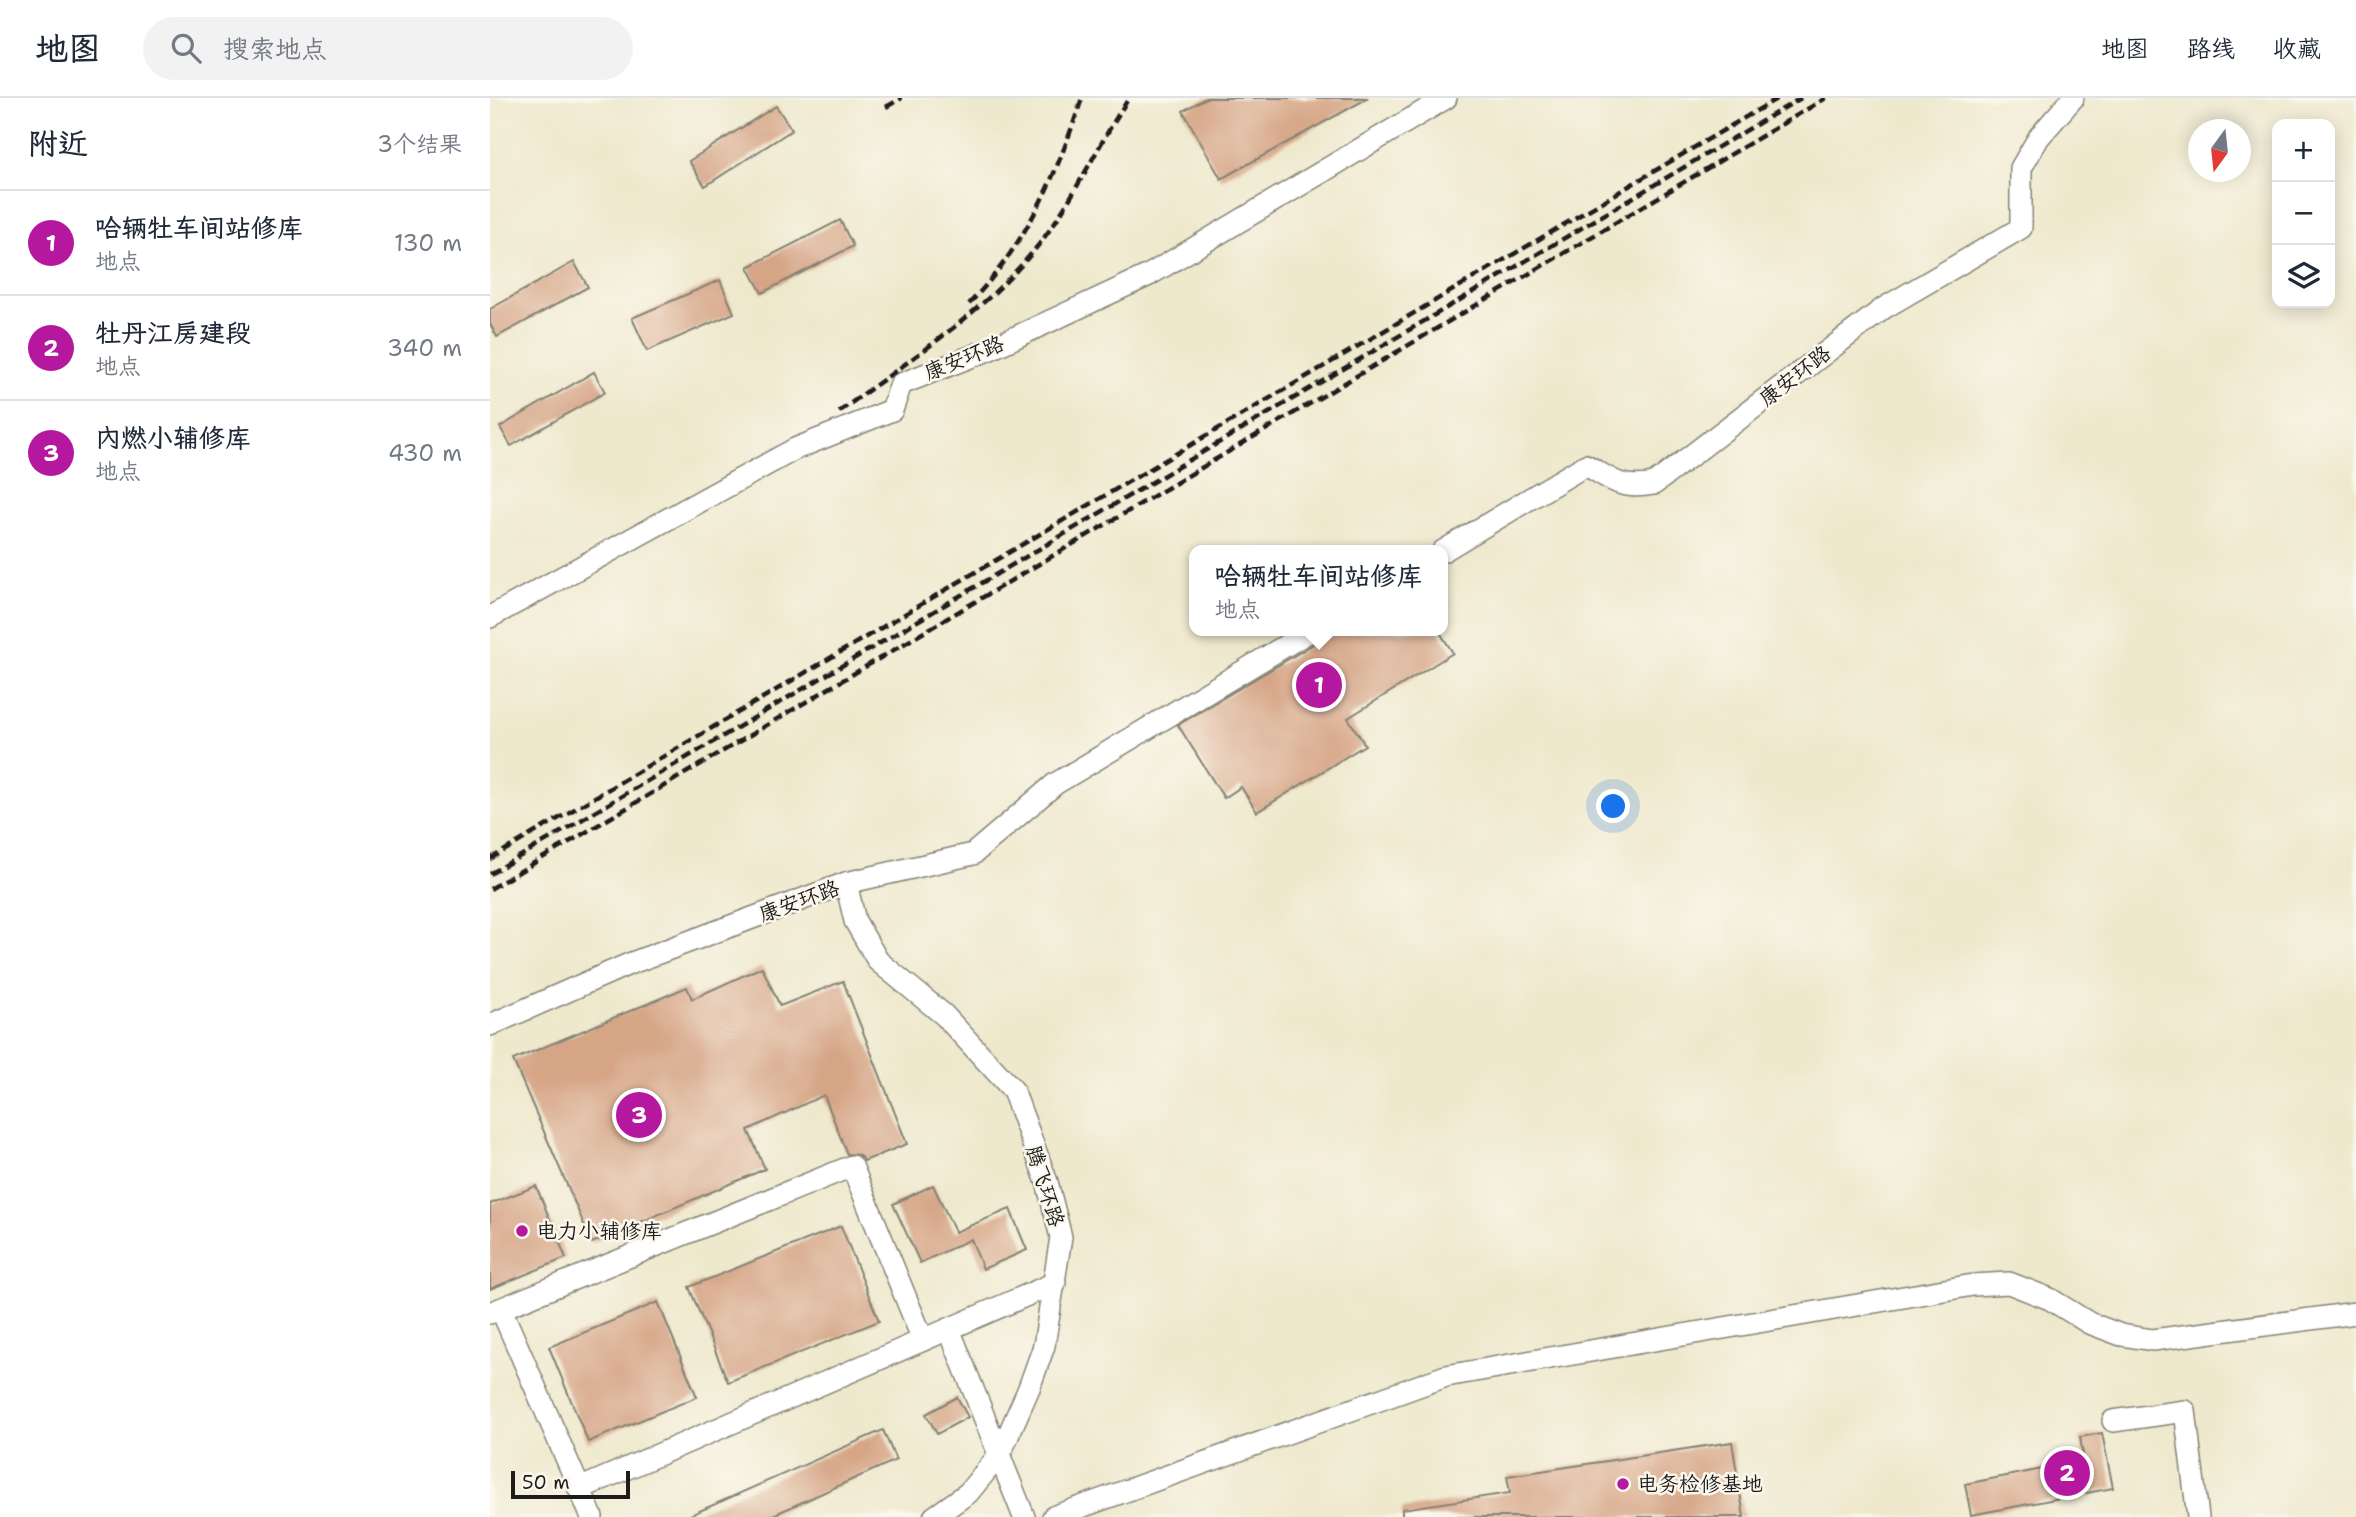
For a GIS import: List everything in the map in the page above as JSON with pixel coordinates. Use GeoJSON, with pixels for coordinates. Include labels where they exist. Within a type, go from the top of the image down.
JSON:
{"type":"FeatureCollection","features":[{"type":"Feature","properties":{"kind":"lane","name":"康安环路"},"geometry":{"type":"LineString","coordinates":[[490,617],[795,449],[892,410],[901,384],[988,351],[1149,275],[1446,98]]}},
{"type":"Feature","properties":{"kind":"lane","name":"康安环路"},"geometry":{"type":"LineString","coordinates":[[1448,548],[1587,465],[1621,485],[1639,487],[1654,484],[1884,308],[2021,228],[2021,168],[2039,136],[2073,98]]}},
{"type":"Feature","properties":{"kind":"lane","name":"康安环路"},"geometry":{"type":"LineString","coordinates":[[490,1024],[629,964],[846,883],[973,854],[1055,784],[1302,636]]}},
{"type":"Feature","properties":{"kind":"lane","name":"腾飞环路"},"geometry":{"type":"LineString","coordinates":[[846,883],[855,921],[878,961],[944,1016],[1013,1090],[1047,1182],[1061,1237],[1044,1346],[1030,1388],[1000,1454],[968,1493],[934,1517]]}},
{"type":"Feature","properties":{"kind":"lane"},"geometry":{"type":"LineString","coordinates":[[592,1517],[495,1311],[852,1166],[923,1340]]}},
{"type":"Feature","properties":{"kind":"lane"},"geometry":{"type":"LineString","coordinates":[[579,1489],[1055,1283]]}},
{"type":"Feature","properties":{"kind":"lane"},"geometry":{"type":"LineString","coordinates":[[1053,1517],[1446,1376],[1973,1284],[2009,1283],[2050,1299],[2089,1323],[2121,1335],[2152,1340],[2356,1313]]}},
{"type":"Feature","properties":{"kind":"lane"},"geometry":{"type":"LineString","coordinates":[[949,1329],[1024,1517]]}},
{"type":"Feature","properties":{"kind":"lane"},"geometry":{"type":"LineString","coordinates":[[2113,1420],[2185,1411],[2199,1517]]}},
{"type":"Feature","properties":{"kind":"building"},"geometry":{"type":"Polygon","coordinates":[[[1206,98],[1368,98],[1221,179],[1183,111],[1206,98]]]}},
{"type":"Feature","properties":{"kind":"building"},"geometry":{"type":"Polygon","coordinates":[[[776,106],[792,130],[705,186],[689,161],[776,106]]]}},
{"type":"Feature","properties":{"kind":"building"},"geometry":{"type":"Polygon","coordinates":[[[840,220],[853,246],[762,293],[748,267],[840,220]]]}},
{"type":"Feature","properties":{"kind":"building"},"geometry":{"type":"Polygon","coordinates":[[[574,262],[588,287],[497,337],[490,324],[490,309],[574,262]]]}},
{"type":"Feature","properties":{"kind":"building"},"geometry":{"type":"Polygon","coordinates":[[[720,280],[734,313],[647,351],[632,318],[720,280]]]}},
{"type":"Feature","properties":{"kind":"building"},"geometry":{"type":"Polygon","coordinates":[[[594,372],[605,392],[511,446],[500,427],[594,372]]]}},
{"type":"Feature","properties":{"kind":"building"},"geometry":{"type":"Polygon","coordinates":[[[1321,636],[1442,636],[1453,653],[1348,718],[1365,745],[1257,812],[1241,787],[1224,798],[1178,725],[1317,642],[1321,636]]]}},
{"type":"Feature","properties":{"kind":"building"},"geometry":{"type":"Polygon","coordinates":[[[762,967],[780,1006],[843,981],[907,1144],[864,1161],[859,1155],[847,1154],[824,1095],[748,1130],[765,1169],[592,1243],[513,1060],[687,987],[692,999],[762,967]]]}},
{"type":"Feature","properties":{"kind":"building"},"geometry":{"type":"Polygon","coordinates":[[[933,1185],[955,1232],[1010,1209],[1027,1250],[983,1269],[971,1239],[920,1263],[893,1204],[933,1185]]]}},
{"type":"Feature","properties":{"kind":"building","name":"电力小辅修库"},"geometry":{"type":"Polygon","coordinates":[[[536,1186],[566,1258],[490,1289],[490,1204],[536,1186]]]}},
{"type":"Feature","properties":{"kind":"building"},"geometry":{"type":"Polygon","coordinates":[[[841,1226],[879,1321],[728,1382],[689,1287],[841,1226]]]}},
{"type":"Feature","properties":{"kind":"building"},"geometry":{"type":"Polygon","coordinates":[[[658,1302],[697,1397],[588,1442],[549,1347],[658,1302]]]}},
{"type":"Feature","properties":{"kind":"building"},"geometry":{"type":"Polygon","coordinates":[[[957,1397],[968,1417],[937,1434],[926,1414],[957,1397]]]}},
{"type":"Feature","properties":{"kind":"building"},"geometry":{"type":"Polygon","coordinates":[[[883,1430],[896,1460],[769,1517],[686,1517],[883,1430]]]}},
{"type":"Feature","properties":{"kind":"building"},"geometry":{"type":"Polygon","coordinates":[[[2102,1433],[2113,1488],[1971,1515],[1965,1484],[2084,1461],[2080,1437],[2102,1433]]]}},
{"type":"Feature","properties":{"kind":"building","name":"电务检修基地"},"geometry":{"type":"Polygon","coordinates":[[[1732,1442],[1744,1517],[1402,1517],[1402,1509],[1510,1493],[1507,1476],[1732,1442]]]}},
{"type":"Feature","properties":{"kind":"railway"},"geometry":{"type":"LineString","coordinates":[[886,107],[902,98]]}},
{"type":"Feature","properties":{"kind":"railway"},"geometry":{"type":"LineString","coordinates":[[969,304],[1007,257],[1038,208],[1062,155],[1082,98]]}},
{"type":"Feature","properties":{"kind":"railway"},"geometry":{"type":"LineString","coordinates":[[839,412],[943,336],[1015,272],[1062,212],[1129,98]]}},
{"type":"Feature","properties":{"kind":"railway"},"geometry":{"type":"LineString","coordinates":[[490,859],[1778,98]]}},
{"type":"Feature","properties":{"kind":"railway"},"geometry":{"type":"LineString","coordinates":[[490,874],[1801,98]]}},
{"type":"Feature","properties":{"kind":"railway"},"geometry":{"type":"LineString","coordinates":[[490,889],[1826,98]]}},
{"type":"Feature","properties":{"kind":"place","name":"哈辆牡车间站修库"},"geometry":{"type":"Point","coordinates":[1319,685]}},
{"type":"Feature","properties":{"kind":"place","name":"内燃小辅修库"},"geometry":{"type":"Point","coordinates":[639,1115]}},
{"type":"Feature","properties":{"kind":"place","name":"电力小辅修库"},"geometry":{"type":"Point","coordinates":[522,1231]}},
{"type":"Feature","properties":{"kind":"place","name":"牡丹江房建段"},"geometry":{"type":"Point","coordinates":[2067,1473]}},
{"type":"Feature","properties":{"kind":"place","name":"电务检修基地"},"geometry":{"type":"Point","coordinates":[1623,1484]}}]}
